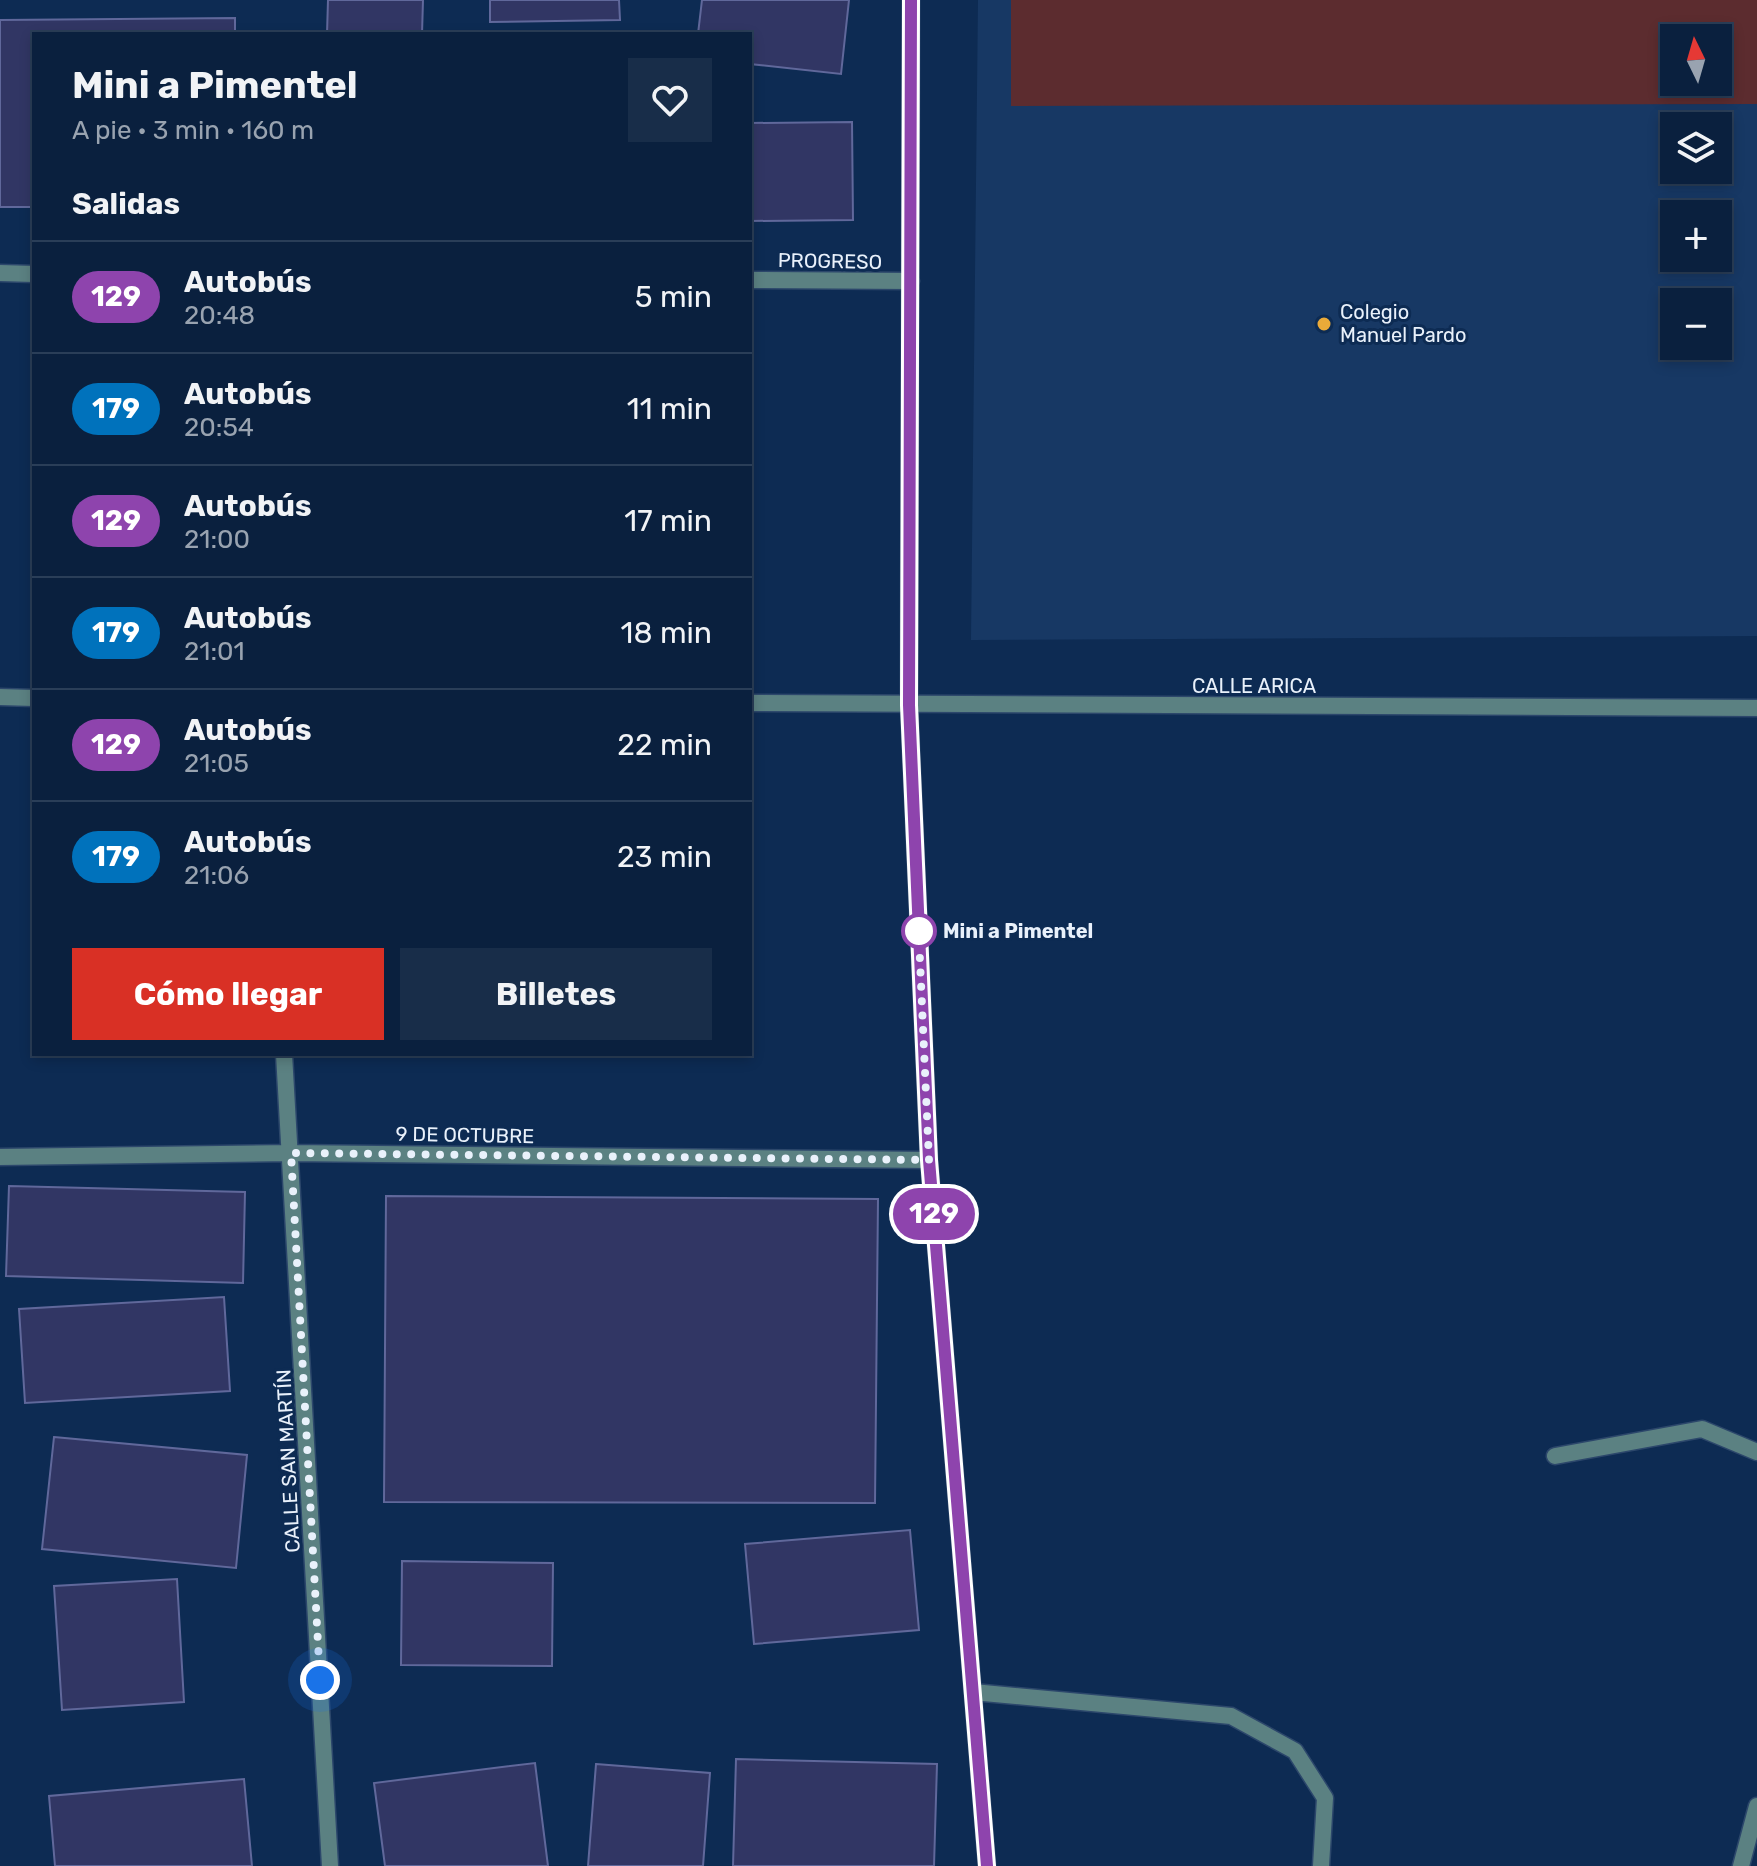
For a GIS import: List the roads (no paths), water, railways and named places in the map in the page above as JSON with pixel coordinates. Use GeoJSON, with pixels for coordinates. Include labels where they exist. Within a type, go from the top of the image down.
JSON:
{"type":"FeatureCollection","features":[{"type":"Feature","properties":{"kind":"street"},"geometry":{"type":"LineString","coordinates":[[911,0],[909,705],[929,1160],[987,1866]]}},
{"type":"Feature","properties":{"kind":"street"},"geometry":{"type":"LineString","coordinates":[[0,273],[32,274]]}},
{"type":"Feature","properties":{"kind":"street","name":"PROGRESO"},"geometry":{"type":"LineString","coordinates":[[752,280],[911,281]]}},
{"type":"Feature","properties":{"kind":"street"},"geometry":{"type":"LineString","coordinates":[[0,697],[32,698]]}},
{"type":"Feature","properties":{"kind":"street","name":"CALLE ARICA"},"geometry":{"type":"LineString","coordinates":[[752,703],[1757,708]]}},
{"type":"Feature","properties":{"kind":"street","name":"CALLE SAN MARTÍN"},"geometry":{"type":"LineString","coordinates":[[284,1056],[330,1866]]}},
{"type":"Feature","properties":{"kind":"street","name":"9 DE OCTUBRE"},"geometry":{"type":"LineString","coordinates":[[0,1157],[291,1153],[929,1160]]}},
{"type":"Feature","properties":{"kind":"street"},"geometry":{"type":"LineString","coordinates":[[1555,1456],[1702,1429],[1757,1452]]}},
{"type":"Feature","properties":{"kind":"street"},"geometry":{"type":"LineString","coordinates":[[973,1692],[1231,1716],[1295,1751],[1325,1798],[1321,1866]]}},
{"type":"Feature","properties":{"kind":"street"},"geometry":{"type":"LineString","coordinates":[[1741,1866],[1757,1806]]}},
{"type":"Feature","properties":{"kind":"place","name":"Colegio Manuel Pardo"},"geometry":{"type":"Point","coordinates":[1324,324]}},
{"type":"Feature","properties":{"kind":"place","name":"Mini a Pimentel"},"geometry":{"type":"Point","coordinates":[919,931]}}]}
